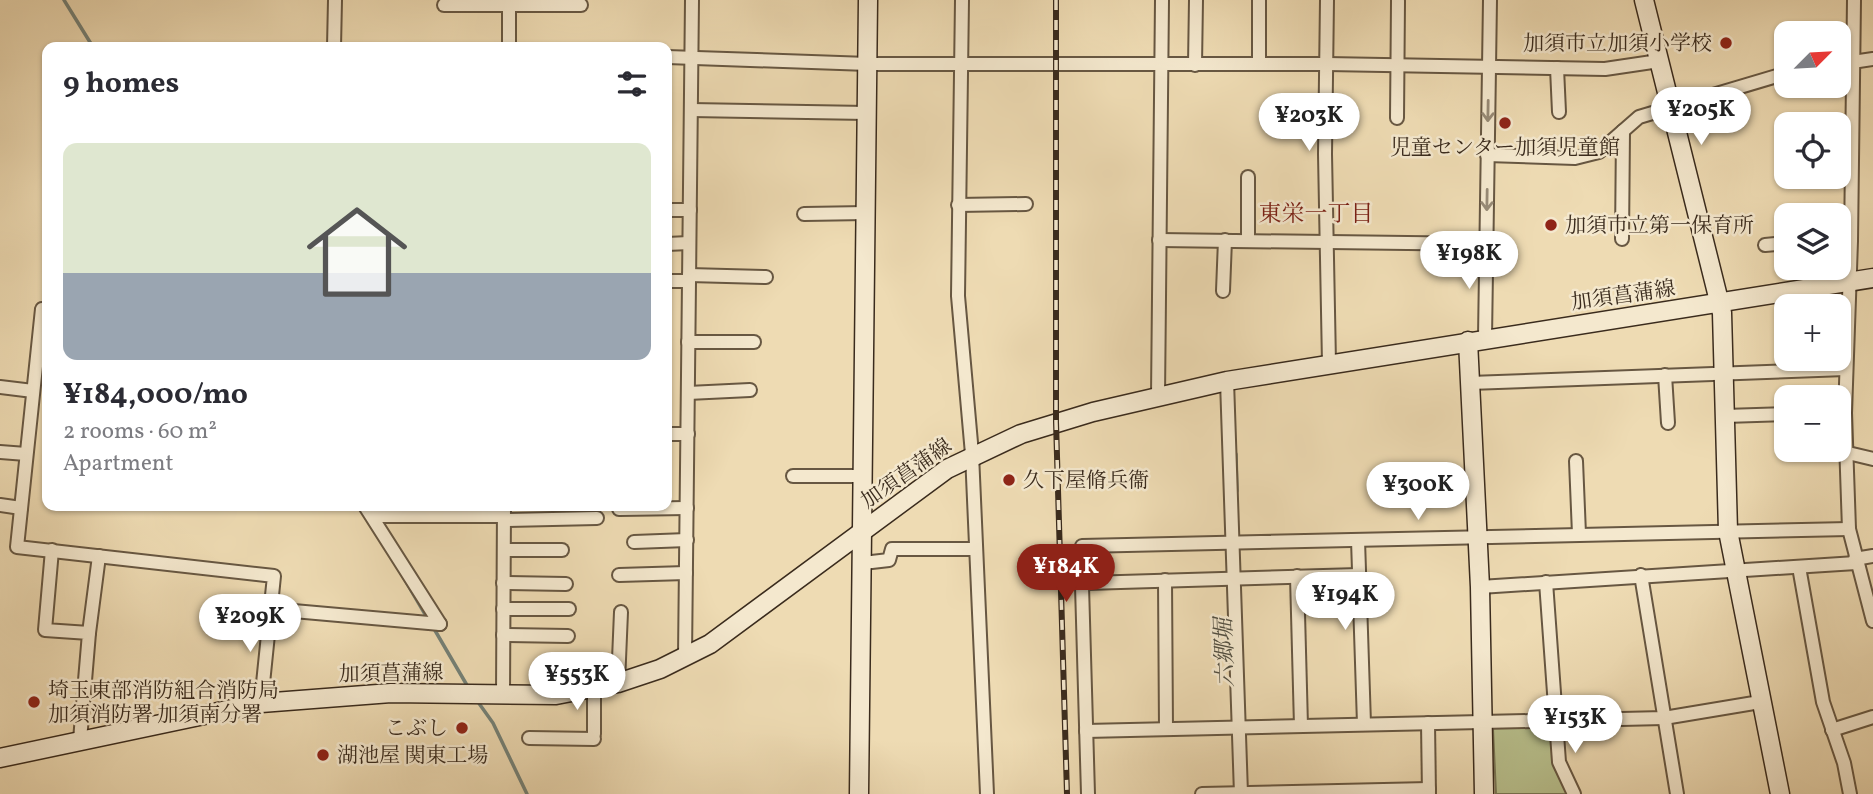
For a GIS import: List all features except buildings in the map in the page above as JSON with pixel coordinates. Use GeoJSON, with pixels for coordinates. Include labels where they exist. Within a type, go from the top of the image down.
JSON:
{"type":"FeatureCollection","features":[{"type":"Feature","properties":{"kind":"street"},"geometry":{"type":"LineString","coordinates":[[334,42],[335,0]]}},
{"type":"Feature","properties":{"kind":"street"},"geometry":{"type":"LineString","coordinates":[[685,657],[692,0]]}},
{"type":"Feature","properties":{"kind":"street"},"geometry":{"type":"LineString","coordinates":[[859,794],[868,0]]}},
{"type":"Feature","properties":{"kind":"street"},"geometry":{"type":"LineString","coordinates":[[962,0],[958,296],[972,454],[988,794]]}},
{"type":"Feature","properties":{"kind":"street"},"geometry":{"type":"LineString","coordinates":[[1158,396],[1162,0]]}},
{"type":"Feature","properties":{"kind":"street"},"geometry":{"type":"LineString","coordinates":[[1195,65],[1196,0]]}},
{"type":"Feature","properties":{"kind":"street"},"geometry":{"type":"LineString","coordinates":[[1259,0],[1259,64]]}},
{"type":"Feature","properties":{"kind":"street"},"geometry":{"type":"LineString","coordinates":[[1328,0],[1326,242],[1329,363]]}},
{"type":"Feature","properties":{"kind":"street"},"geometry":{"type":"LineString","coordinates":[[1484,794],[1480,587],[1470,383],[1486,244],[1490,0]]}},
{"type":"Feature","properties":{"kind":"street"},"geometry":{"type":"LineString","coordinates":[[1644,0],[1720,303],[1728,531],[1780,794]]}},
{"type":"Feature","properties":{"kind":"street"},"geometry":{"type":"LineString","coordinates":[[1847,203],[1854,0]]}},
{"type":"Feature","properties":{"kind":"street"},"geometry":{"type":"LineString","coordinates":[[1397,118],[1398,1]]}},
{"type":"Feature","properties":{"kind":"street"},"geometry":{"type":"LineString","coordinates":[[509,3],[509,42]]}},
{"type":"Feature","properties":{"kind":"street"},"geometry":{"type":"LineString","coordinates":[[444,5],[581,5]]}},
{"type":"Feature","properties":{"kind":"street"},"geometry":{"type":"LineString","coordinates":[[672,57],[868,64],[1327,64],[1605,69],[1659,61]]}},
{"type":"Feature","properties":{"kind":"street"},"geometry":{"type":"LineString","coordinates":[[1853,61],[1873,59]]}},
{"type":"Feature","properties":{"kind":"street"},"geometry":{"type":"LineString","coordinates":[[1557,68],[1559,112]]}},
{"type":"Feature","properties":{"kind":"street"},"geometry":{"type":"LineString","coordinates":[[1487,155],[1574,158],[1599,152],[1639,117],[1774,77]]}},
{"type":"Feature","properties":{"kind":"street"},"geometry":{"type":"LineString","coordinates":[[691,110],[867,113]]}},
{"type":"Feature","properties":{"kind":"street"},"geometry":{"type":"LineString","coordinates":[[1622,239],[1623,131]]}},
{"type":"Feature","properties":{"kind":"street"},"geometry":{"type":"LineString","coordinates":[[1248,177],[1248,240]]}},
{"type":"Feature","properties":{"kind":"street"},"geometry":{"type":"LineString","coordinates":[[958,205],[1026,204]]}},
{"type":"Feature","properties":{"kind":"street"},"geometry":{"type":"LineString","coordinates":[[672,210],[690,210]]}},
{"type":"Feature","properties":{"kind":"street"},"geometry":{"type":"LineString","coordinates":[[804,214],[866,213]]}},
{"type":"Feature","properties":{"kind":"street"},"geometry":{"type":"LineString","coordinates":[[1159,240],[1486,244]]}},
{"type":"Feature","properties":{"kind":"street"},"geometry":{"type":"LineString","coordinates":[[1223,291],[1225,240]]}},
{"type":"Feature","properties":{"kind":"street"},"geometry":{"type":"LineString","coordinates":[[672,244],[689,243]]}},
{"type":"Feature","properties":{"kind":"street"},"geometry":{"type":"LineString","coordinates":[[1765,245],[1774,244]]}},
{"type":"Feature","properties":{"kind":"street"},"geometry":{"type":"LineString","coordinates":[[672,280],[766,277]]}},
{"type":"Feature","properties":{"kind":"street","name":"加須菖蒲線"},"geometry":{"type":"LineString","coordinates":[[0,758],[261,703],[349,694],[556,695],[618,684],[685,657],[737,626],[918,489],[972,454],[1056,422],[1227,381],[1329,363],[1873,278]]}},
{"type":"Feature","properties":{"kind":"street"},"geometry":{"type":"LineString","coordinates":[[1848,280],[1848,294]]}},
{"type":"Feature","properties":{"kind":"street"},"geometry":{"type":"LineString","coordinates":[[42,309],[17,547],[274,576],[261,703]]}},
{"type":"Feature","properties":{"kind":"street"},"geometry":{"type":"LineString","coordinates":[[688,342],[754,342]]}},
{"type":"Feature","properties":{"kind":"street"},"geometry":{"type":"LineString","coordinates":[[1470,383],[1784,371]]}},
{"type":"Feature","properties":{"kind":"street"},"geometry":{"type":"LineString","coordinates":[[1665,375],[1668,423]]}},
{"type":"Feature","properties":{"kind":"street"},"geometry":{"type":"LineString","coordinates":[[1227,381],[1241,794]]}},
{"type":"Feature","properties":{"kind":"street"},"geometry":{"type":"LineString","coordinates":[[0,387],[33,391]]}},
{"type":"Feature","properties":{"kind":"street"},"geometry":{"type":"LineString","coordinates":[[688,393],[750,390]]}},
{"type":"Feature","properties":{"kind":"street"},"geometry":{"type":"LineString","coordinates":[[1725,416],[1774,414]]}},
{"type":"Feature","properties":{"kind":"street"},"geometry":{"type":"LineString","coordinates":[[672,434],[688,434]]}},
{"type":"Feature","properties":{"kind":"street"},"geometry":{"type":"LineString","coordinates":[[0,452],[26,454]]}},
{"type":"Feature","properties":{"kind":"street"},"geometry":{"type":"LineString","coordinates":[[1851,454],[1873,459]]}},
{"type":"Feature","properties":{"kind":"street"},"geometry":{"type":"LineString","coordinates":[[1576,461],[1579,534]]}},
{"type":"Feature","properties":{"kind":"street"},"geometry":{"type":"LineString","coordinates":[[1848,462],[1849,529],[1873,621]]}},
{"type":"Feature","properties":{"kind":"street"},"geometry":{"type":"LineString","coordinates":[[793,476],[864,476]]}},
{"type":"Feature","properties":{"kind":"street"},"geometry":{"type":"LineString","coordinates":[[0,505],[21,508]]}},
{"type":"Feature","properties":{"kind":"street"},"geometry":{"type":"LineString","coordinates":[[672,508],[687,508]]}},
{"type":"Feature","properties":{"kind":"street"},"geometry":{"type":"LineString","coordinates":[[369,511],[597,518]]}},
{"type":"Feature","properties":{"kind":"street"},"geometry":{"type":"LineString","coordinates":[[271,609],[440,624],[369,511]]}},
{"type":"Feature","properties":{"kind":"street"},"geometry":{"type":"LineString","coordinates":[[503,696],[504,514]]}},
{"type":"Feature","properties":{"kind":"street"},"geometry":{"type":"LineString","coordinates":[[1082,546],[1849,529]]}},
{"type":"Feature","properties":{"kind":"street"},"geometry":{"type":"LineString","coordinates":[[634,541],[687,540]]}},
{"type":"Feature","properties":{"kind":"street"},"geometry":{"type":"LineString","coordinates":[[1358,540],[1364,723]]}},
{"type":"Feature","properties":{"kind":"street"},"geometry":{"type":"LineString","coordinates":[[863,563],[889,560],[892,549],[976,550]]}},
{"type":"Feature","properties":{"kind":"street"},"geometry":{"type":"LineString","coordinates":[[52,550],[45,630],[89,633]]}},
{"type":"Feature","properties":{"kind":"street"},"geometry":{"type":"LineString","coordinates":[[504,550],[562,550]]}},
{"type":"Feature","properties":{"kind":"street"},"geometry":{"type":"LineString","coordinates":[[80,740],[99,555]]}},
{"type":"Feature","properties":{"kind":"street"},"geometry":{"type":"LineString","coordinates":[[1480,587],[1799,567],[1856,561],[1873,556]]}},
{"type":"Feature","properties":{"kind":"street"},"geometry":{"type":"LineString","coordinates":[[1799,567],[1823,702],[1850,794]]}},
{"type":"Feature","properties":{"kind":"street"},"geometry":{"type":"LineString","coordinates":[[619,575],[686,573]]}},
{"type":"Feature","properties":{"kind":"street"},"geometry":{"type":"LineString","coordinates":[[1088,794],[1082,586],[1087,583],[1359,575]]}},
{"type":"Feature","properties":{"kind":"street"},"geometry":{"type":"LineString","coordinates":[[1641,575],[1677,794]]}},
{"type":"Feature","properties":{"kind":"street"},"geometry":{"type":"LineString","coordinates":[[1297,576],[1301,726]]}},
{"type":"Feature","properties":{"kind":"street"},"geometry":{"type":"LineString","coordinates":[[1165,580],[1166,729]]}},
{"type":"Feature","properties":{"kind":"street"},"geometry":{"type":"LineString","coordinates":[[1546,582],[1559,762],[1574,794]]}},
{"type":"Feature","properties":{"kind":"street"},"geometry":{"type":"LineString","coordinates":[[503,583],[565,584]]}},
{"type":"Feature","properties":{"kind":"street"},"geometry":{"type":"LineString","coordinates":[[503,609],[569,609]]}},
{"type":"Feature","properties":{"kind":"street"},"geometry":{"type":"LineString","coordinates":[[618,684],[621,612]]}},
{"type":"Feature","properties":{"kind":"street"},"geometry":{"type":"LineString","coordinates":[[503,635],[568,636]]}},
{"type":"Feature","properties":{"kind":"street"},"geometry":{"type":"LineString","coordinates":[[529,738],[594,737],[594,689]]}},
{"type":"Feature","properties":{"kind":"street"},"geometry":{"type":"LineString","coordinates":[[1086,731],[1664,718],[1760,702]]}},
{"type":"Feature","properties":{"kind":"street"},"geometry":{"type":"LineString","coordinates":[[1832,730],[1873,717]]}},
{"type":"Feature","properties":{"kind":"street"},"geometry":{"type":"LineString","coordinates":[[1202,794],[1429,791],[1427,723]]}},
{"type":"Feature","properties":{"kind":"green space"},"geometry":{"type":"Polygon","coordinates":[[[1548,725],[1556,771],[1568,794],[1496,794],[1493,729],[1497,726],[1548,725]]]}},
{"type":"Feature","properties":{"kind":"waterway"},"geometry":{"type":"LineString","coordinates":[[64,0],[90,42]]}},
{"type":"Feature","properties":{"kind":"waterway","name":"六郷堀"},"geometry":{"type":"LineString","coordinates":[[1236,454],[1237,491]]}},
{"type":"Feature","properties":{"kind":"waterway"},"geometry":{"type":"LineString","coordinates":[[401,573],[429,621]]}},
{"type":"Feature","properties":{"kind":"waterway"},"geometry":{"type":"LineString","coordinates":[[433,627],[468,687]]}},
{"type":"Feature","properties":{"kind":"waterway"},"geometry":{"type":"LineString","coordinates":[[478,702],[493,723],[527,794]]}},
{"type":"Feature","properties":{"kind":"railway"},"geometry":{"type":"LineString","coordinates":[[1056,0],[1056,422],[1067,794]]}},
{"type":"Feature","properties":{"kind":"place","name":"加須市立加須小学校"},"geometry":{"type":"Point","coordinates":[1726,43]}},
{"type":"Feature","properties":{"kind":"place","name":"児童センター加須児童館"},"geometry":{"type":"Point","coordinates":[1505,123]}},
{"type":"Feature","properties":{"kind":"place","name":"加須市立第一保育所"},"geometry":{"type":"Point","coordinates":[1551,225]}},
{"type":"Feature","properties":{"kind":"place","name":"久下屋脩兵衞"},"geometry":{"type":"Point","coordinates":[1009,480]}},
{"type":"Feature","properties":{"kind":"place","name":"埼玉東部消防組合消防局 加須消防署 加須南分署"},"geometry":{"type":"Point","coordinates":[34,702]}},
{"type":"Feature","properties":{"kind":"place","name":"こぶし"},"geometry":{"type":"Point","coordinates":[462,728]}},
{"type":"Feature","properties":{"kind":"place","name":"湖池屋 関東工場"},"geometry":{"type":"Point","coordinates":[323,755]}},
{"type":"Feature","properties":{"kind":"district","name":"東栄一丁目"},"geometry":{"type":"Point","coordinates":[1316,213]}}]}
